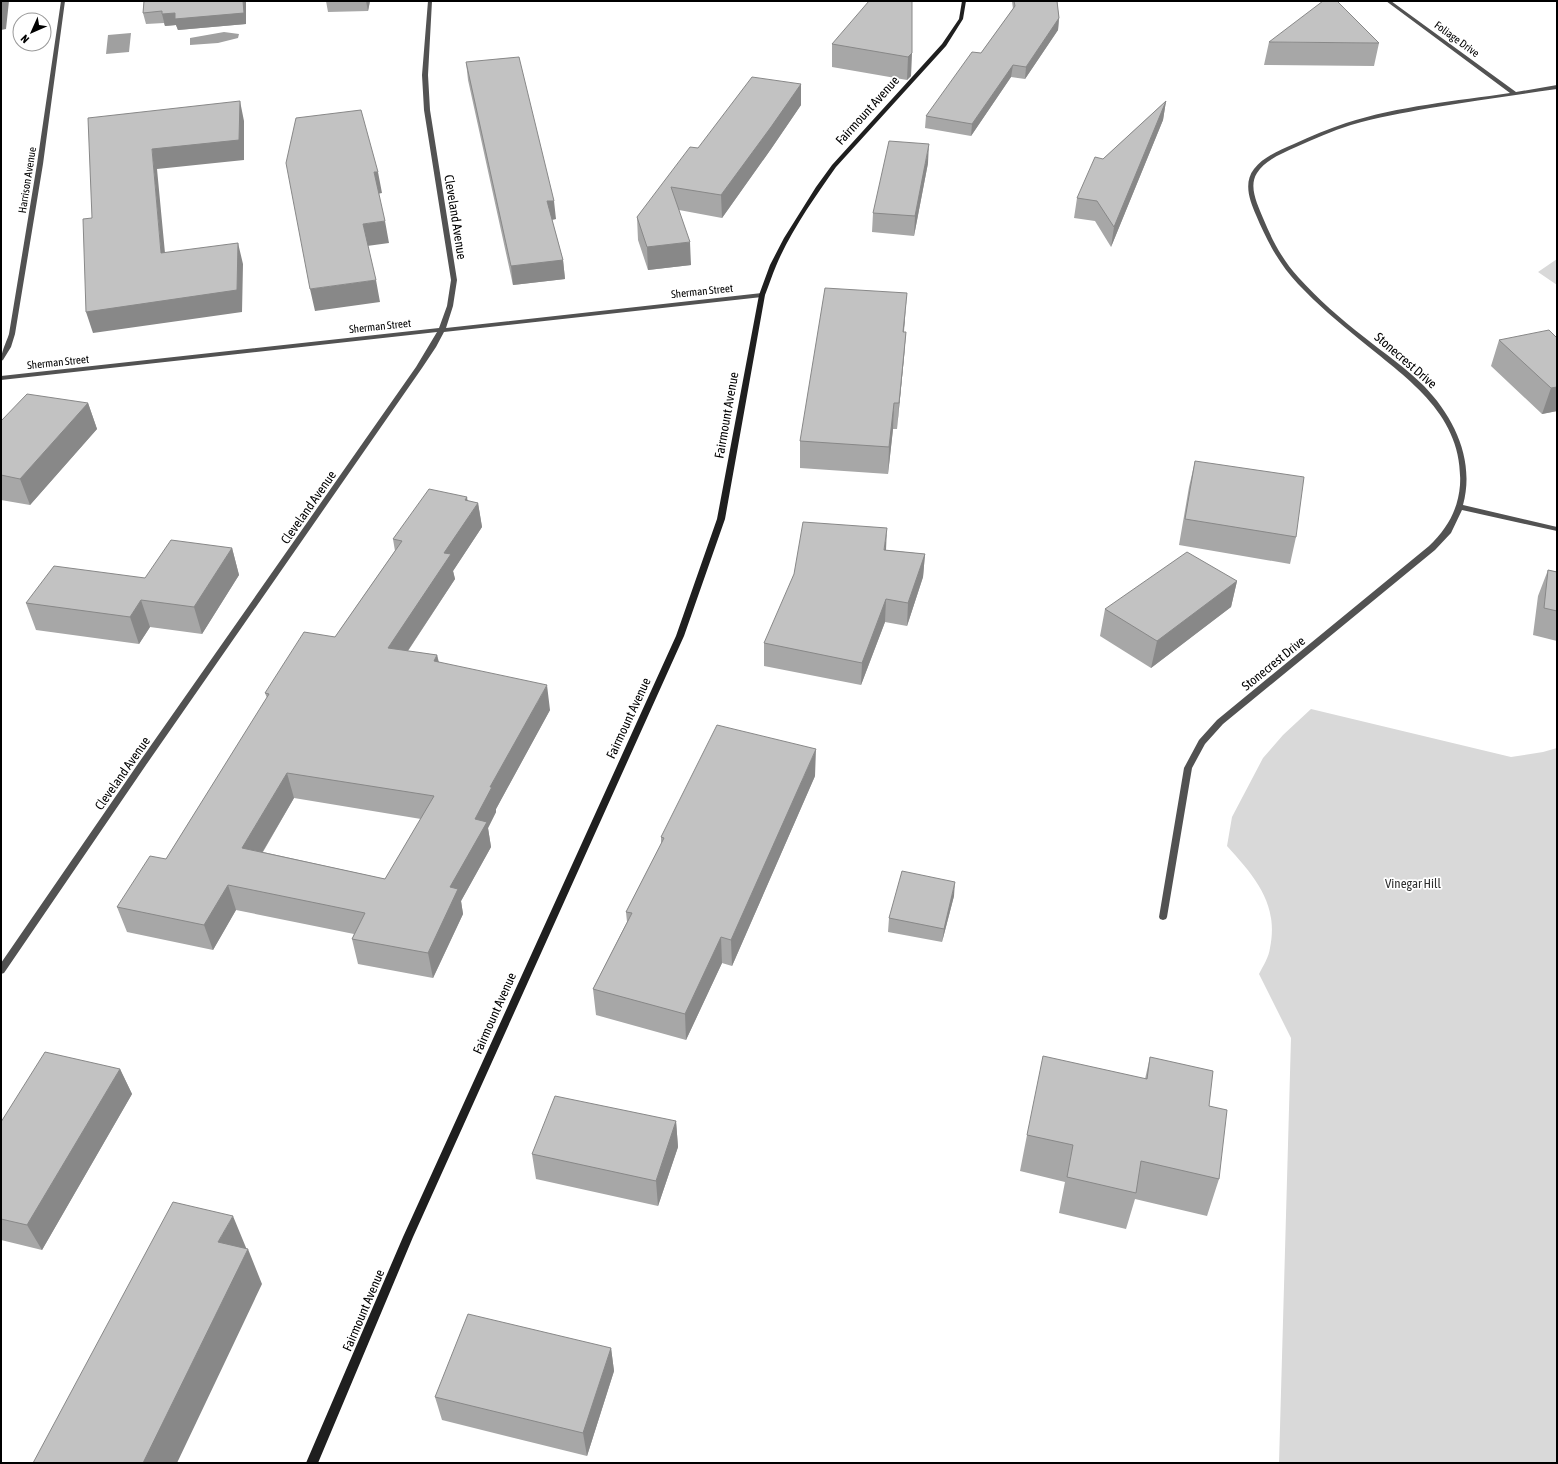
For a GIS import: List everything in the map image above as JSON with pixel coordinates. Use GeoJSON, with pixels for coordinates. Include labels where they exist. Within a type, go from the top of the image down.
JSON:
{"type":"FeatureCollection","features":[{"type":"Feature","properties":{"kind":"street","name":"Harrison Avenue"},"geometry":{"type":"LineString","coordinates":[[1,359],[8,347],[12,334],[40,164],[63,1]]}},
{"type":"Feature","properties":{"kind":"street","name":"Cleveland Avenue"},"geometry":{"type":"LineString","coordinates":[[1,970],[419,368],[443,330],[451,305],[454,280],[427,110],[425,75],[430,1]]}},
{"type":"Feature","properties":{"kind":"street","name":"Fairmount Avenue"},"geometry":{"type":"LineString","coordinates":[[312,1463],[408,1236],[680,636],[721,519],[762,295],[773,265],[787,238],[834,166],[944,44],[961,19],[964,1]]}},
{"type":"Feature","properties":{"kind":"street","name":"Foliage Drive"},"geometry":{"type":"LineString","coordinates":[[1388,1],[1514,93]]}},
{"type":"Feature","properties":{"kind":"street","name":"Stonecrest Drive"},"geometry":{"type":"LineString","coordinates":[[1163,916],[1188,768],[1202,742],[1220,722],[1432,548],[1447,533],[1460,507],[1464,484],[1464,468],[1455,435],[1446,418],[1421,388],[1352,330],[1291,272],[1272,245],[1252,200],[1252,179],[1256,170],[1282,151],[1336,128],[1396,113],[1557,87]]}},
{"type":"Feature","properties":{"kind":"street","name":"Sherman Street"},"geometry":{"type":"LineString","coordinates":[[1,378],[762,295]]}},
{"type":"Feature","properties":{"kind":"street"},"geometry":{"type":"LineString","coordinates":[[1460,507],[1557,529]]}},
{"type":"Feature","properties":{"kind":"green space"},"geometry":{"type":"Polygon","coordinates":[[[1557,259],[1557,285],[1538,272],[1557,259]]]}},
{"type":"Feature","properties":{"kind":"green space","name":"Vinegar Hill"},"geometry":{"type":"Polygon","coordinates":[[[1311,709],[1511,757],[1543,752],[1557,748],[1557,1463],[1279,1463],[1291,1038],[1259,974],[1270,948],[1272,932],[1268,905],[1255,880],[1227,846],[1232,817],[1263,758],[1283,735],[1311,709]]]}},
{"type":"Feature","properties":{"kind":"shaded area"},"geometry":{"type":"Polygon","coordinates":[[[224,32],[239,34],[238,38],[218,43],[190,45],[190,38],[224,32]]]}},
{"type":"Feature","properties":{"kind":"shaded area"},"geometry":{"type":"Polygon","coordinates":[[[131,33],[129,52],[106,54],[108,35],[131,33]]]}},
{"type":"Feature","properties":{"kind":"building"},"geometry":{"type":"Polygon","coordinates":[[[144,1],[243,1],[244,13],[175,19],[175,13],[162,14],[162,11],[143,13],[144,1]]]}},
{"type":"Feature","properties":{"kind":"building"},"geometry":{"type":"Polygon","coordinates":[[[869,1],[912,1],[912,53],[908,57],[832,44],[869,1]]]}},
{"type":"Feature","properties":{"kind":"building"},"geometry":{"type":"Polygon","coordinates":[[[1014,1],[1057,1],[1059,18],[1026,67],[1013,65],[972,124],[926,116],[972,52],[981,53],[1015,6],[1014,1]]]}},
{"type":"Feature","properties":{"kind":"building"},"geometry":{"type":"Polygon","coordinates":[[[1323,1],[1337,1],[1379,43],[1269,42],[1323,1]]]}},
{"type":"Feature","properties":{"kind":"building"},"geometry":{"type":"Polygon","coordinates":[[[519,57],[554,201],[547,201],[563,260],[511,266],[466,62],[519,57]]]}},
{"type":"Feature","properties":{"kind":"building"},"geometry":{"type":"Polygon","coordinates":[[[752,77],[801,84],[721,195],[671,187],[690,242],[647,247],[637,217],[690,147],[698,148],[752,77]]]}},
{"type":"Feature","properties":{"kind":"building"},"geometry":{"type":"Polygon","coordinates":[[[240,101],[239,140],[152,149],[161,253],[238,243],[237,290],[86,312],[83,219],[92,218],[88,118],[240,101]]]}},
{"type":"Feature","properties":{"kind":"building"},"geometry":{"type":"Polygon","coordinates":[[[1166,101],[1114,227],[1097,201],[1077,198],[1095,157],[1103,159],[1166,101]]]}},
{"type":"Feature","properties":{"kind":"building"},"geometry":{"type":"Polygon","coordinates":[[[361,110],[378,172],[374,172],[385,221],[363,224],[376,280],[310,289],[286,163],[296,118],[361,110]]]}},
{"type":"Feature","properties":{"kind":"building"},"geometry":{"type":"Polygon","coordinates":[[[889,141],[929,144],[915,216],[873,213],[889,141]]]}},
{"type":"Feature","properties":{"kind":"building"},"geometry":{"type":"Polygon","coordinates":[[[825,288],[907,293],[903,332],[906,332],[899,403],[894,403],[889,447],[800,441],[825,288]]]}},
{"type":"Feature","properties":{"kind":"building"},"geometry":{"type":"Polygon","coordinates":[[[1549,330],[1557,338],[1557,387],[1551,388],[1499,340],[1549,330]]]}},
{"type":"Feature","properties":{"kind":"building"},"geometry":{"type":"Polygon","coordinates":[[[27,394],[88,403],[20,479],[1,475],[1,421],[27,394]]]}},
{"type":"Feature","properties":{"kind":"building"},"geometry":{"type":"Polygon","coordinates":[[[1195,461],[1304,477],[1296,537],[1185,519],[1195,461]]]}},
{"type":"Feature","properties":{"kind":"building"},"geometry":{"type":"Polygon","coordinates":[[[429,489],[467,497],[465,500],[478,503],[444,553],[451,554],[388,648],[437,655],[434,661],[547,685],[490,787],[492,787],[475,819],[487,822],[450,887],[458,889],[428,953],[352,939],[365,913],[228,885],[204,925],[117,907],[150,856],[166,859],[269,694],[265,693],[304,632],[335,637],[402,541],[393,539],[429,489]],[[287,773],[242,848],[385,879],[434,796],[287,773]]]}},
{"type":"Feature","properties":{"kind":"building"},"geometry":{"type":"Polygon","coordinates":[[[803,522],[887,528],[884,550],[925,554],[908,603],[886,599],[862,663],[764,643],[794,574],[803,522]]]}},
{"type":"Feature","properties":{"kind":"building"},"geometry":{"type":"Polygon","coordinates":[[[171,540],[232,548],[194,607],[141,600],[130,617],[26,603],[54,566],[145,578],[171,540]]]}},
{"type":"Feature","properties":{"kind":"building"},"geometry":{"type":"Polygon","coordinates":[[[1187,552],[1237,581],[1157,641],[1105,609],[1187,552]]]}},
{"type":"Feature","properties":{"kind":"building"},"geometry":{"type":"Polygon","coordinates":[[[1548,570],[1557,572],[1557,611],[1544,608],[1548,570]]]}},
{"type":"Feature","properties":{"kind":"building"},"geometry":{"type":"Polygon","coordinates":[[[717,725],[816,749],[731,940],[721,937],[685,1014],[593,989],[632,913],[626,912],[664,838],[661,837],[717,725]]]}},
{"type":"Feature","properties":{"kind":"building"},"geometry":{"type":"Polygon","coordinates":[[[902,871],[955,882],[944,929],[889,918],[902,871]]]}},
{"type":"Feature","properties":{"kind":"building"},"geometry":{"type":"Polygon","coordinates":[[[45,1052],[120,1069],[27,1225],[1,1219],[1,1122],[45,1052]]]}},
{"type":"Feature","properties":{"kind":"building"},"geometry":{"type":"Polygon","coordinates":[[[1043,1056],[1147,1079],[1150,1057],[1213,1071],[1209,1106],[1227,1110],[1219,1179],[1141,1161],[1136,1193],[1067,1177],[1073,1145],[1027,1135],[1043,1056]]]}},
{"type":"Feature","properties":{"kind":"building"},"geometry":{"type":"Polygon","coordinates":[[[555,1096],[676,1121],[656,1181],[532,1154],[555,1096]]]}},
{"type":"Feature","properties":{"kind":"building"},"geometry":{"type":"Polygon","coordinates":[[[173,1202],[233,1216],[218,1242],[248,1249],[143,1463],[33,1463],[173,1202]]]}},
{"type":"Feature","properties":{"kind":"building"},"geometry":{"type":"Polygon","coordinates":[[[468,1314],[611,1348],[583,1433],[435,1397],[468,1314]]]}}]}
